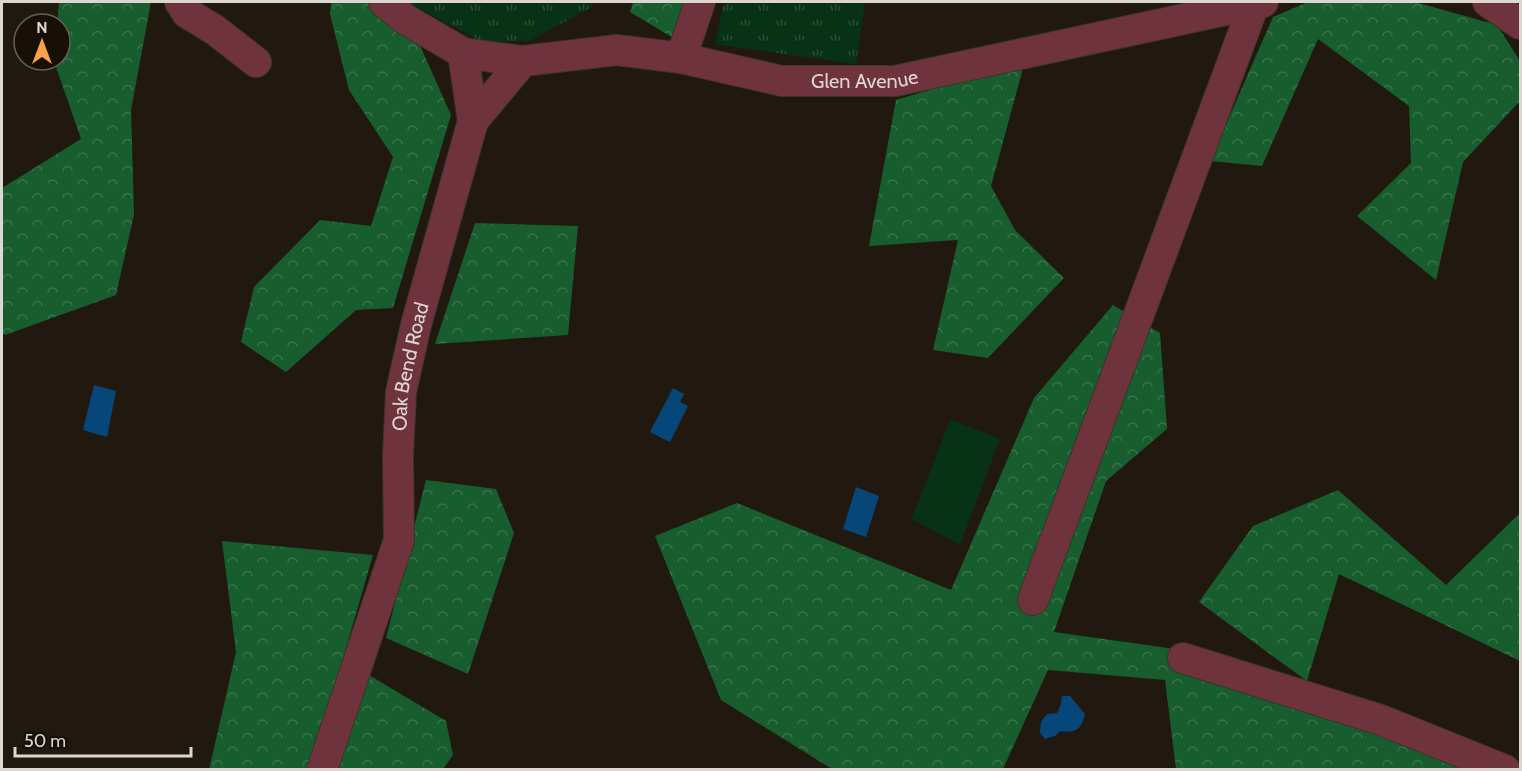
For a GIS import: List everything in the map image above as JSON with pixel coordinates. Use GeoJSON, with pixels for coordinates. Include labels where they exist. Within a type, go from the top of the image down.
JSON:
{"type":"FeatureCollection","features":[{"type":"Feature","properties":{"kind":"street"},"geometry":{"type":"LineString","coordinates":[[180,2],[187,13],[215,30],[256,62]]}},
{"type":"Feature","properties":{"kind":"street"},"geometry":{"type":"LineString","coordinates":[[384,2],[405,19],[463,53]]}},
{"type":"Feature","properties":{"kind":"street"},"geometry":{"type":"LineString","coordinates":[[681,58],[700,2]]}},
{"type":"Feature","properties":{"kind":"street"},"geometry":{"type":"LineString","coordinates":[[1488,2],[1521,24]]}},
{"type":"Feature","properties":{"kind":"street"},"geometry":{"type":"LineString","coordinates":[[1033,600],[1259,3]]}},
{"type":"Feature","properties":{"kind":"street","name":"Glen Avenue"},"geometry":{"type":"LineString","coordinates":[[463,53],[523,61],[617,50],[681,58],[782,81],[895,81],[1240,5],[1259,3]]}},
{"type":"Feature","properties":{"kind":"street","name":"Oak Bend Road"},"geometry":{"type":"LineString","coordinates":[[322,770],[399,540],[398,454],[401,392],[416,325],[472,121],[463,53]]}},
{"type":"Feature","properties":{"kind":"street"},"geometry":{"type":"LineString","coordinates":[[472,121],[523,61]]}},
{"type":"Feature","properties":{"kind":"street"},"geometry":{"type":"LineString","coordinates":[[1183,658],[1381,720],[1505,770]]}},
{"type":"Feature","properties":{"kind":"green space"},"geometry":{"type":"Polygon","coordinates":[[[59,2],[151,2],[131,110],[134,214],[116,295],[5,335],[2,333],[2,188],[81,139],[58,72],[72,72],[72,12],[58,12],[59,2]]]}},
{"type":"Feature","properties":{"kind":"green space"},"geometry":{"type":"Polygon","coordinates":[[[331,2],[366,2],[418,41],[451,115],[393,308],[356,310],[286,372],[241,342],[254,287],[320,220],[371,226],[393,157],[349,90],[330,14],[331,2]]]}},
{"type":"Feature","properties":{"kind":"green space"},"geometry":{"type":"Polygon","coordinates":[[[407,2],[594,2],[592,7],[530,41],[481,41],[407,2]]]}},
{"type":"Feature","properties":{"kind":"green space"},"geometry":{"type":"Polygon","coordinates":[[[633,2],[687,2],[675,39],[630,12],[633,2]]]}},
{"type":"Feature","properties":{"kind":"green space"},"geometry":{"type":"Polygon","coordinates":[[[724,2],[865,2],[856,64],[715,44],[724,2]]]}},
{"type":"Feature","properties":{"kind":"green space"},"geometry":{"type":"Polygon","coordinates":[[[1308,2],[1415,2],[1497,25],[1520,61],[1520,101],[1463,162],[1436,280],[1357,216],[1411,163],[1409,106],[1318,39],[1262,166],[1210,161],[1273,17],[1308,2]]]}},
{"type":"Feature","properties":{"kind":"green space"},"geometry":{"type":"Polygon","coordinates":[[[1025,61],[991,186],[1015,230],[1064,278],[988,358],[933,350],[958,240],[869,246],[896,100],[1025,61]]]}},
{"type":"Feature","properties":{"kind":"green space"},"geometry":{"type":"Polygon","coordinates":[[[475,223],[578,226],[568,335],[435,344],[475,223]]]}},
{"type":"Feature","properties":{"kind":"green space"},"geometry":{"type":"Polygon","coordinates":[[[1113,305],[1160,333],[1167,429],[1106,481],[1054,632],[1168,648],[1508,769],[1176,769],[1165,680],[1048,670],[1003,769],[832,769],[721,700],[655,536],[737,503],[951,590],[1034,398],[1113,305]]]}},
{"type":"Feature","properties":{"kind":"green space"},"geometry":{"type":"Polygon","coordinates":[[[950,419],[1000,439],[960,545],[912,519],[950,419]]]}},
{"type":"Feature","properties":{"kind":"green space"},"geometry":{"type":"Polygon","coordinates":[[[426,480],[496,489],[514,533],[468,674],[386,638],[426,480]]]}},
{"type":"Feature","properties":{"kind":"green space"},"geometry":{"type":"Polygon","coordinates":[[[1338,490],[1446,585],[1520,513],[1520,661],[1339,574],[1307,681],[1199,602],[1253,526],[1338,490]]]}},
{"type":"Feature","properties":{"kind":"green space"},"geometry":{"type":"Polygon","coordinates":[[[222,541],[373,555],[311,769],[209,770],[236,652],[222,541]]]}},
{"type":"Feature","properties":{"kind":"green space"},"geometry":{"type":"Polygon","coordinates":[[[369,675],[446,721],[453,755],[443,769],[333,770],[369,675]]]}},
{"type":"Feature","properties":{"kind":"water"},"geometry":{"type":"Polygon","coordinates":[[[94,385],[116,391],[107,437],[83,430],[94,385]]]}},
{"type":"Feature","properties":{"kind":"water"},"geometry":{"type":"Polygon","coordinates":[[[673,388],[684,394],[680,402],[688,406],[670,442],[650,432],[673,388]]]}},
{"type":"Feature","properties":{"kind":"water"},"geometry":{"type":"Polygon","coordinates":[[[856,487],[879,496],[866,537],[843,529],[856,487]]]}},
{"type":"Feature","properties":{"kind":"water"},"geometry":{"type":"Polygon","coordinates":[[[1062,696],[1070,696],[1085,714],[1084,719],[1080,727],[1074,731],[1060,731],[1055,736],[1045,739],[1040,733],[1041,722],[1047,714],[1057,713],[1062,696]]]}}]}
